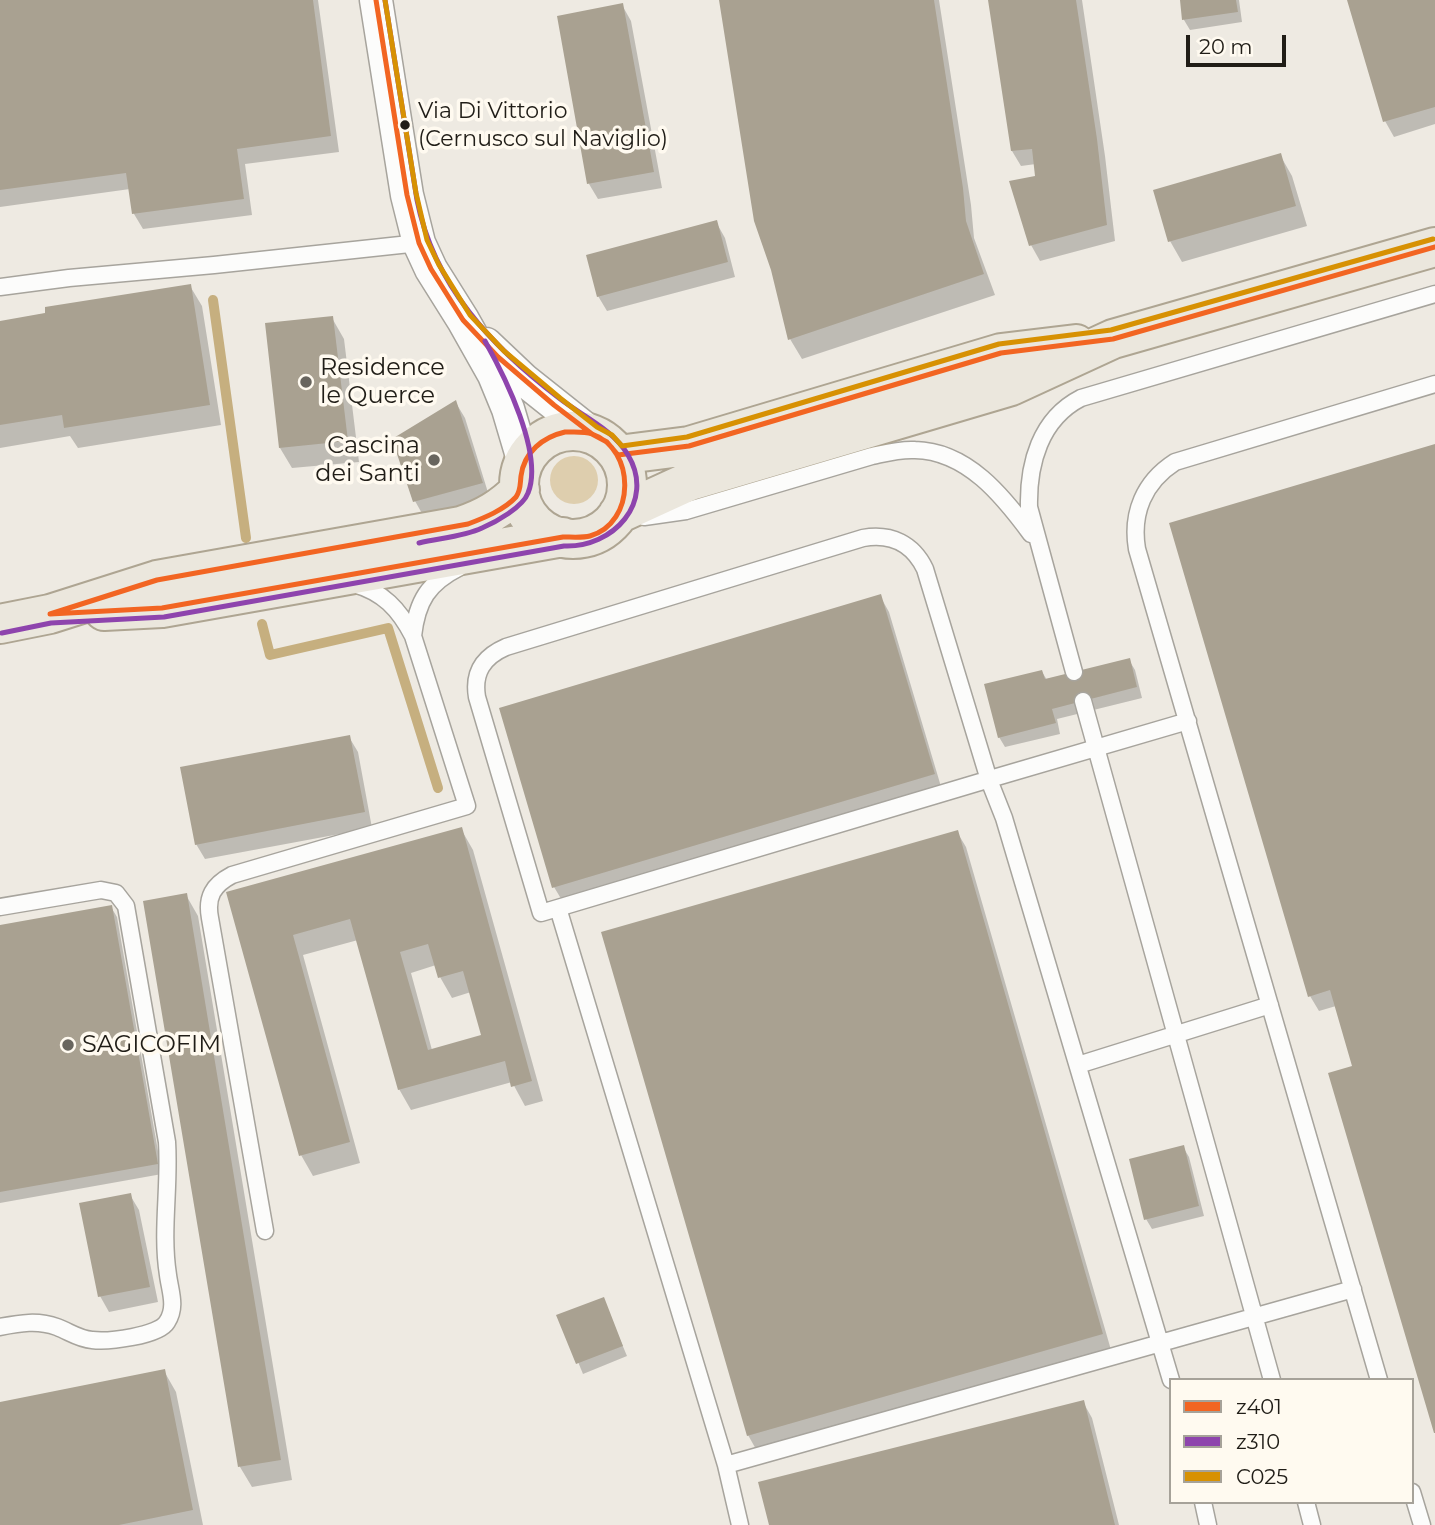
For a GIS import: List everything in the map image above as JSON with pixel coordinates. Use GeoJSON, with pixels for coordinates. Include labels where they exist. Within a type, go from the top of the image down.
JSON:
{"type":"FeatureCollection","features":[{"type":"Feature","properties":{"kind":"main road"},"geometry":{"type":"LineString","coordinates":[[522,477],[524,506],[533,521],[547,531],[563,537],[572,539],[590,536],[615,518],[690,481],[1011,386],[1113,339],[1435,247]]}},
{"type":"Feature","properties":{"kind":"main road"},"geometry":{"type":"LineString","coordinates":[[0,624],[50,614],[157,580],[461,526],[504,506],[538,443],[552,435],[568,431],[605,444],[689,446],[1001,353],[1113,339]]}},
{"type":"Feature","properties":{"kind":"main road"},"geometry":{"type":"LineString","coordinates":[[605,444],[626,471],[627,489],[615,518]]}},
{"type":"Feature","properties":{"kind":"main road"},"geometry":{"type":"LineString","coordinates":[[50,614],[162,608],[563,537]]}},
{"type":"Feature","properties":{"kind":"street"},"geometry":{"type":"LineString","coordinates":[[376,0],[407,195],[419,243],[430,269],[494,375],[508,409],[522,477]]}},
{"type":"Feature","properties":{"kind":"street"},"geometry":{"type":"LineString","coordinates":[[463,320],[524,380],[605,444]]}},
{"type":"Feature","properties":{"kind":"lane"},"geometry":{"type":"LineString","coordinates":[[0,287],[419,243]]}},
{"type":"Feature","properties":{"kind":"lane"},"geometry":{"type":"LineString","coordinates":[[1074,672],[1029,507],[1035,456],[1044,433],[1065,407],[1081,398],[1435,294]]}},
{"type":"Feature","properties":{"kind":"lane"},"geometry":{"type":"LineString","coordinates":[[1378,1378],[1135,537],[1136,515],[1150,484],[1166,468],[1185,457],[1435,384]]}},
{"type":"Feature","properties":{"kind":"lane"},"geometry":{"type":"LineString","coordinates":[[615,518],[686,511],[872,456],[898,450],[917,450],[946,456],[986,481],[1004,498],[1037,541]]}},
{"type":"Feature","properties":{"kind":"lane"},"geometry":{"type":"LineString","coordinates":[[1171,1378],[1004,818],[989,780],[921,561],[909,547],[892,538],[863,538],[506,647],[486,658],[476,679],[477,698],[541,913],[989,780],[1096,748],[1188,721]]}},
{"type":"Feature","properties":{"kind":"lane"},"geometry":{"type":"LineString","coordinates":[[413,636],[420,601],[434,584],[453,570],[489,552]]}},
{"type":"Feature","properties":{"kind":"lane"},"geometry":{"type":"LineString","coordinates":[[265,1231],[210,918],[209,898],[221,881],[232,875],[467,806],[413,636],[393,605],[381,595],[328,578]]}},
{"type":"Feature","properties":{"kind":"lane"},"geometry":{"type":"LineString","coordinates":[[1083,701],[1271,1378]]}},
{"type":"Feature","properties":{"kind":"lane"},"geometry":{"type":"LineString","coordinates":[[0,907],[101,890],[116,893],[126,906],[167,1142],[169,1168],[165,1233],[168,1276],[173,1300],[169,1320],[158,1331],[109,1340],[83,1339],[43,1323],[0,1327]]}},
{"type":"Feature","properties":{"kind":"lane"},"geometry":{"type":"LineString","coordinates":[[558,908],[726,1465],[740,1525]]}},
{"type":"Feature","properties":{"kind":"lane"},"geometry":{"type":"LineString","coordinates":[[1077,1065],[1270,1005]]}},
{"type":"Feature","properties":{"kind":"lane"},"geometry":{"type":"LineString","coordinates":[[726,1465],[1353,1289]]}},
{"type":"Feature","properties":{"kind":"lane"},"geometry":{"type":"LineString","coordinates":[[1414,1499],[1422,1525]]}},
{"type":"Feature","properties":{"kind":"lane"},"geometry":{"type":"LineString","coordinates":[[1203,1504],[1208,1525]]}},
{"type":"Feature","properties":{"kind":"lane"},"geometry":{"type":"LineString","coordinates":[[1307,1504],[1312,1525]]}},
{"type":"Feature","properties":{"kind":"shaded area"},"geometry":{"type":"Polygon","coordinates":[[[574,456],[591,463],[598,480],[591,497],[574,504],[557,497],[550,480],[557,463],[574,456]]]}},
{"type":"Feature","properties":{"kind":"building"},"geometry":{"type":"Polygon","coordinates":[[[0,0],[313,0],[331,136],[237,149],[244,199],[132,214],[126,173],[0,190],[0,0]]]}},
{"type":"Feature","properties":{"kind":"building"},"geometry":{"type":"Polygon","coordinates":[[[719,0],[934,0],[966,221],[984,274],[788,340],[771,270],[754,221],[719,0]]]}},
{"type":"Feature","properties":{"kind":"building"},"geometry":{"type":"Polygon","coordinates":[[[988,0],[1076,0],[1107,225],[1029,246],[1009,181],[1035,176],[1032,149],[1011,151],[988,0]]]}},
{"type":"Feature","properties":{"kind":"building"},"geometry":{"type":"Polygon","coordinates":[[[1180,0],[1236,0],[1238,12],[1182,20],[1180,0]]]}},
{"type":"Feature","properties":{"kind":"building"},"geometry":{"type":"Polygon","coordinates":[[[1347,0],[1435,0],[1435,107],[1383,122],[1347,0]]]}},
{"type":"Feature","properties":{"kind":"building"},"geometry":{"type":"Polygon","coordinates":[[[623,3],[654,172],[587,184],[557,16],[623,3]]]}},
{"type":"Feature","properties":{"kind":"building"},"geometry":{"type":"Polygon","coordinates":[[[1281,153],[1296,206],[1168,242],[1153,190],[1281,153]]]}},
{"type":"Feature","properties":{"kind":"building"},"geometry":{"type":"Polygon","coordinates":[[[717,220],[728,262],[597,297],[586,255],[717,220]]]}},
{"type":"Feature","properties":{"kind":"building"},"geometry":{"type":"Polygon","coordinates":[[[191,284],[210,405],[64,428],[62,415],[0,425],[0,321],[45,313],[45,307],[191,284]]]}},
{"type":"Feature","properties":{"kind":"building","name":"Residence le Querce"},"geometry":{"type":"Polygon","coordinates":[[[333,316],[348,441],[279,448],[265,323],[333,316]]]}},
{"type":"Feature","properties":{"kind":"building"},"geometry":{"type":"Polygon","coordinates":[[[456,400],[483,483],[413,502],[392,439],[456,400]]]}},
{"type":"Feature","properties":{"kind":"building"},"geometry":{"type":"Polygon","coordinates":[[[1435,444],[1434,1433],[1328,1073],[1352,1066],[1330,990],[1308,997],[1169,523],[1435,444]]]}},
{"type":"Feature","properties":{"kind":"building"},"geometry":{"type":"Polygon","coordinates":[[[881,594],[935,774],[552,888],[499,708],[881,594]]]}},
{"type":"Feature","properties":{"kind":"building"},"geometry":{"type":"Polygon","coordinates":[[[1130,658],[1137,687],[1052,709],[1056,723],[998,738],[984,684],[1042,670],[1045,679],[1130,658]]]}},
{"type":"Feature","properties":{"kind":"building"},"geometry":{"type":"Polygon","coordinates":[[[350,735],[365,812],[195,845],[180,767],[350,735]]]}},
{"type":"Feature","properties":{"kind":"building"},"geometry":{"type":"Polygon","coordinates":[[[462,827],[532,1081],[511,1087],[505,1061],[398,1090],[350,919],[293,935],[350,1142],[299,1156],[226,892],[462,827]],[[428,944],[400,952],[428,1050],[481,1035],[463,971],[438,978],[428,944]]]}},
{"type":"Feature","properties":{"kind":"building"},"geometry":{"type":"Polygon","coordinates":[[[958,830],[1103,1334],[747,1436],[601,932],[958,830]]]}},
{"type":"Feature","properties":{"kind":"building"},"geometry":{"type":"Polygon","coordinates":[[[187,893],[281,1460],[238,1467],[143,901],[187,893]]]}},
{"type":"Feature","properties":{"kind":"building","name":"SAGICOFIM"},"geometry":{"type":"Polygon","coordinates":[[[112,905],[158,1164],[0,1192],[0,925],[112,905]]]}},
{"type":"Feature","properties":{"kind":"building"},"geometry":{"type":"Polygon","coordinates":[[[1184,1145],[1199,1206],[1144,1220],[1129,1159],[1184,1145]]]}},
{"type":"Feature","properties":{"kind":"building"},"geometry":{"type":"Polygon","coordinates":[[[131,1193],[150,1287],[98,1297],[79,1203],[131,1193]]]}},
{"type":"Feature","properties":{"kind":"building"},"geometry":{"type":"Polygon","coordinates":[[[604,1297],[623,1346],[576,1364],[556,1315],[604,1297]]]}},
{"type":"Feature","properties":{"kind":"building"},"geometry":{"type":"Polygon","coordinates":[[[165,1369],[193,1510],[119,1525],[0,1525],[0,1402],[165,1369]]]}},
{"type":"Feature","properties":{"kind":"building"},"geometry":{"type":"Polygon","coordinates":[[[1084,1400],[1115,1525],[769,1525],[758,1482],[1084,1400]]]}},
{"type":"Feature","properties":{"kind":"waterway"},"geometry":{"type":"LineString","coordinates":[[213,300],[246,538]]}},
{"type":"Feature","properties":{"kind":"waterway"},"geometry":{"type":"LineString","coordinates":[[262,624],[270,655],[388,628],[438,788]]}},
{"type":"Feature","properties":{"kind":"transit line","name":"z401"},"geometry":{"type":"LineString","coordinates":[[376,0],[407,195],[419,243],[431,269],[463,320],[498,357],[554,405],[607,442],[618,455]]}},
{"type":"Feature","properties":{"kind":"transit line","name":"z310"},"geometry":{"type":"LineString","coordinates":[[2,633],[51,623],[164,617],[582,545],[599,539],[625,519],[633,505],[637,489],[635,472],[622,446],[606,430],[534,378],[489,336],[469,312],[437,260],[425,231],[417,200],[385,0]]}},
{"type":"Feature","properties":{"kind":"transit line","name":"C025"},"geometry":{"type":"LineString","coordinates":[[385,0],[416,193],[427,240],[439,265],[470,315],[504,351],[597,427],[612,435],[622,446],[687,437],[999,344],[1111,330],[1433,239]]}},
{"type":"Feature","properties":{"kind":"transit line","name":"z401"},"geometry":{"type":"LineString","coordinates":[[618,455],[689,446],[1001,353],[1113,339],[1435,247]]}},
{"type":"Feature","properties":{"kind":"transit line","name":"z310"},"geometry":{"type":"LineString","coordinates":[[419,543],[475,531],[515,509],[528,493],[532,477],[531,458],[520,415],[485,341]]}},
{"type":"Feature","properties":{"kind":"transit line","name":"z401"},"geometry":{"type":"LineString","coordinates":[[565,432],[589,433],[606,442],[617,454],[623,469],[625,486],[616,517],[605,528],[590,536],[563,537],[162,608],[50,614],[157,580],[468,524],[511,502],[519,492],[523,467],[530,453],[542,442],[565,432]]}},
{"type":"Feature","properties":{"kind":"place","name":"Via Di Vittorio (Cernusco sul Naviglio)"},"geometry":{"type":"Point","coordinates":[405,125]}},
{"type":"Feature","properties":{"kind":"place","name":"Residence le Querce"},"geometry":{"type":"Point","coordinates":[306,382]}},
{"type":"Feature","properties":{"kind":"place","name":"Cascina dei Santi"},"geometry":{"type":"Point","coordinates":[434,460]}},
{"type":"Feature","properties":{"kind":"place","name":"SAGICOFIM"},"geometry":{"type":"Point","coordinates":[68,1045]}}]}
